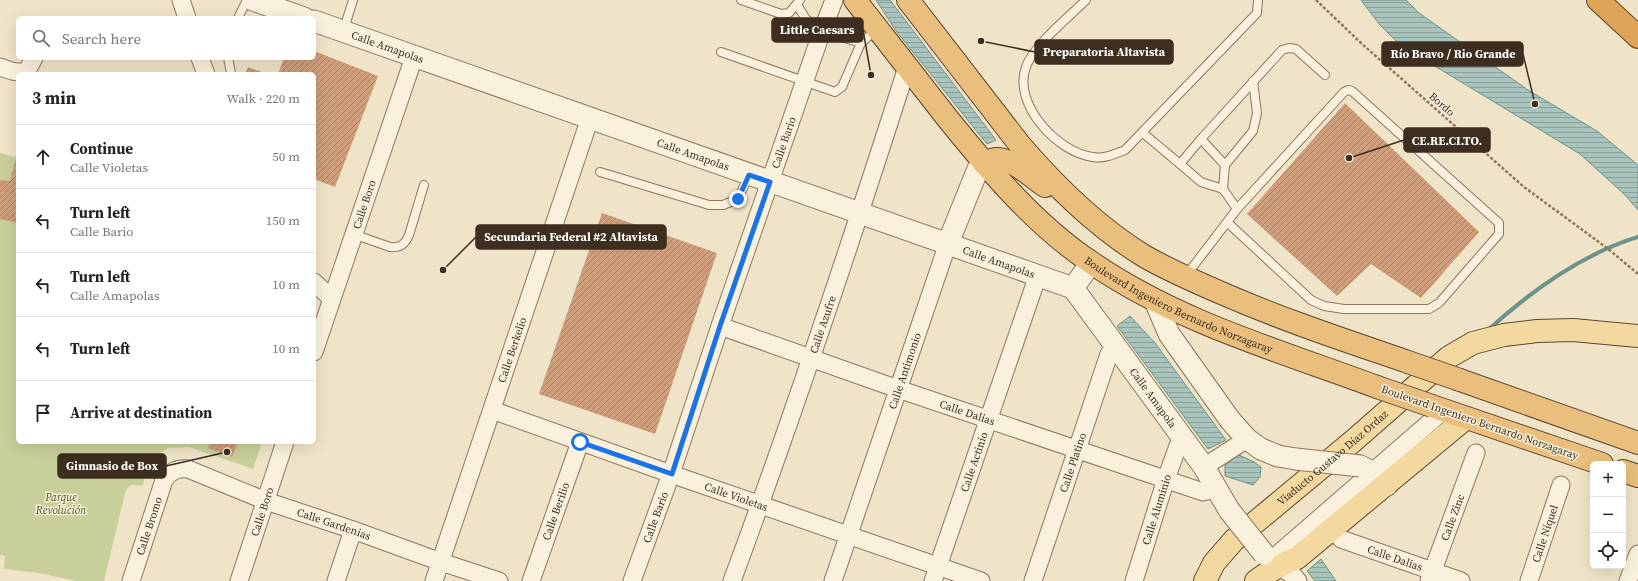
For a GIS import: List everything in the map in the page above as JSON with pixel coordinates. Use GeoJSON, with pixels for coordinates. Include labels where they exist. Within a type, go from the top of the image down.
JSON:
{"type":"FeatureCollection","features":[{"type":"Feature","properties":{"kind":"highway","name":"Boulevard Ingeniero Bernardo Norzagaray"},"geometry":{"type":"LineString","coordinates":[[855,0],[984,163],[1023,205],[1050,230],[1091,263],[1155,301],[1200,322],[1377,387],[1593,461]]}},
{"type":"Feature","properties":{"kind":"highway"},"geometry":{"type":"LineString","coordinates":[[908,0],[1020,145],[1079,206],[1122,240],[1144,255],[1184,277],[1274,316],[1638,443]]}},
{"type":"Feature","properties":{"kind":"highway"},"geometry":{"type":"LineString","coordinates":[[1598,0],[1638,37]]}},
{"type":"Feature","properties":{"kind":"highway"},"geometry":{"type":"LineString","coordinates":[[984,163],[995,159],[1007,162],[1016,166],[1048,188],[1063,191]]}},
{"type":"Feature","properties":{"kind":"highway"},"geometry":{"type":"LineString","coordinates":[[1626,472],[1638,476]]}},
{"type":"Feature","properties":{"kind":"main road","name":"Viaducto Gustavo Díaz Ordaz"},"geometry":{"type":"LineString","coordinates":[[1205,581],[1214,563],[1234,540],[1352,442],[1449,357],[1473,343],[1504,335],[1537,331],[1574,330],[1638,336]]}},
{"type":"Feature","properties":{"kind":"main road"},"geometry":{"type":"LineString","coordinates":[[1256,581],[1265,574],[1271,560],[1297,558],[1333,529],[1373,474],[1466,418]]}},
{"type":"Feature","properties":{"kind":"street"},"geometry":{"type":"LineString","coordinates":[[181,0],[186,16]]}},
{"type":"Feature","properties":{"kind":"street"},"geometry":{"type":"LineString","coordinates":[[253,0],[298,16]]}},
{"type":"Feature","properties":{"kind":"street","name":"Calle Bario"},"geometry":{"type":"LineString","coordinates":[[632,581],[672,474],[720,326],[834,0]]}},
{"type":"Feature","properties":{"kind":"street","name":"Calle Amapolas"},"geometry":{"type":"LineString","coordinates":[[316,22],[1073,288]]}},
{"type":"Feature","properties":{"kind":"street","name":"Calle Boro"},"geometry":{"type":"LineString","coordinates":[[316,346],[414,57]]}},
{"type":"Feature","properties":{"kind":"street"},"geometry":{"type":"LineString","coordinates":[[201,60],[205,72]]}},
{"type":"Feature","properties":{"kind":"street"},"geometry":{"type":"LineString","coordinates":[[0,67],[18,72],[32,68]]}},
{"type":"Feature","properties":{"kind":"street","name":"Calle Azufre"},"geometry":{"type":"LineString","coordinates":[[732,581],[811,357],[860,213],[907,67]]}},
{"type":"Feature","properties":{"kind":"street","name":"Calle Berkelio"},"geometry":{"type":"LineString","coordinates":[[434,581],[590,118]]}},
{"type":"Feature","properties":{"kind":"street","name":"Calle Antimonio"},"geometry":{"type":"LineString","coordinates":[[833,581],[948,243],[978,169],[984,163]]}},
{"type":"Feature","properties":{"kind":"street"},"geometry":{"type":"LineString","coordinates":[[1073,288],[1091,263]]}},
{"type":"Feature","properties":{"kind":"street","name":"Calle Actinio"},"geometry":{"type":"LineString","coordinates":[[935,574],[1038,275]]}},
{"type":"Feature","properties":{"kind":"street"},"geometry":{"type":"LineString","coordinates":[[316,284],[331,298]]}},
{"type":"Feature","properties":{"kind":"street","name":"Calle Amapola"},"geometry":{"type":"LineString","coordinates":[[1073,288],[1183,439],[1210,464],[1217,489],[1229,510],[1271,560]]}},
{"type":"Feature","properties":{"kind":"street"},"geometry":{"type":"LineString","coordinates":[[1155,301],[1169,334],[1230,420],[1241,443],[1273,455],[1373,474]]}},
{"type":"Feature","properties":{"kind":"street","name":"Calle Dalias"},"geometry":{"type":"LineString","coordinates":[[720,326],[988,420],[1203,492],[1217,489]]}},
{"type":"Feature","properties":{"kind":"street","name":"Calle Platino"},"geometry":{"type":"LineString","coordinates":[[1032,581],[1078,450],[1108,354],[1117,347]]}},
{"type":"Feature","properties":{"kind":"street"},"geometry":{"type":"LineString","coordinates":[[1298,581],[1294,576],[1271,560],[1373,474],[1438,408]]}},
{"type":"Feature","properties":{"kind":"street","name":"Calle Violetas"},"geometry":{"type":"LineString","coordinates":[[492,410],[849,536],[935,574],[981,581]]}},
{"type":"Feature","properties":{"kind":"street","name":"Calle Aluminio"},"geometry":{"type":"LineString","coordinates":[[1134,581],[1166,479],[1178,446],[1183,439]]}},
{"type":"Feature","properties":{"kind":"street","name":"Calle Berilio"},"geometry":{"type":"LineString","coordinates":[[531,581],[580,442]]}},
{"type":"Feature","properties":{"kind":"street"},"geometry":{"type":"LineString","coordinates":[[1210,464],[1241,443]]}},
{"type":"Feature","properties":{"kind":"street","name":"Calle Boro"},"geometry":{"type":"LineString","coordinates":[[239,581],[284,444]]}},
{"type":"Feature","properties":{"kind":"street","name":"Calle Zinc"},"geometry":{"type":"LineString","coordinates":[[1430,576],[1476,453]]}},
{"type":"Feature","properties":{"kind":"street","name":"Calle Gardenias"},"geometry":{"type":"LineString","coordinates":[[169,473],[182,468],[188,469],[266,501],[499,581]]}},
{"type":"Feature","properties":{"kind":"street","name":"Calle Bromo"},"geometry":{"type":"LineString","coordinates":[[130,581],[164,480],[169,473]]}},
{"type":"Feature","properties":{"kind":"street","name":"Calle Níquel"},"geometry":{"type":"LineString","coordinates":[[1529,581],[1561,485]]}},
{"type":"Feature","properties":{"kind":"street","name":"Calle Dalias"},"geometry":{"type":"LineString","coordinates":[[1333,529],[1341,539],[1430,576],[1461,581]]}},
{"type":"Feature","properties":{"kind":"street"},"geometry":{"type":"LineString","coordinates":[[336,581],[353,530]]}},
{"type":"Feature","properties":{"kind":"street"},"geometry":{"type":"LineString","coordinates":[[1628,581],[1638,554]]}},
{"type":"Feature","properties":{"kind":"lane"},"geometry":{"type":"LineString","coordinates":[[239,16],[247,0]]}},
{"type":"Feature","properties":{"kind":"lane"},"geometry":{"type":"LineString","coordinates":[[343,32],[353,0]]}},
{"type":"Feature","properties":{"kind":"lane"},"geometry":{"type":"LineString","coordinates":[[741,0],[781,14],[790,13],[799,2],[806,20],[822,31],[861,43]]}},
{"type":"Feature","properties":{"kind":"lane"},"geometry":{"type":"LineString","coordinates":[[1086,0],[1033,53],[1025,68],[1023,90],[1028,103],[1041,124],[1059,142],[1072,151],[1093,158],[1111,156],[1125,150],[1144,132],[1257,14],[1258,0]]}},
{"type":"Feature","properties":{"kind":"lane"},"geometry":{"type":"LineString","coordinates":[[721,52],[835,92],[842,88],[861,43],[878,29]]}},
{"type":"Feature","properties":{"kind":"lane"},"geometry":{"type":"LineString","coordinates":[[1180,164],[1282,50],[1289,48],[1296,49],[1325,75]]}},
{"type":"Feature","properties":{"kind":"lane"},"geometry":{"type":"LineString","coordinates":[[228,60],[231,72]]}},
{"type":"Feature","properties":{"kind":"lane"},"geometry":{"type":"LineString","coordinates":[[1223,189],[1225,165],[1253,131],[1257,112],[1253,81]]}},
{"type":"Feature","properties":{"kind":"lane"},"geometry":{"type":"LineString","coordinates":[[1184,277],[1192,265],[1228,223],[1237,209],[1344,92],[1348,90],[1352,91],[1499,223],[1500,228],[1499,234],[1439,303],[1429,309],[1344,309],[1324,306],[1311,300],[1228,223]]}},
{"type":"Feature","properties":{"kind":"lane"},"geometry":{"type":"LineString","coordinates":[[1144,132],[1201,182],[1223,189],[1237,209]]}},
{"type":"Feature","properties":{"kind":"lane"},"geometry":{"type":"LineString","coordinates":[[1201,139],[1225,165]]}},
{"type":"Feature","properties":{"kind":"lane"},"geometry":{"type":"LineString","coordinates":[[600,172],[709,205],[723,205],[738,199],[749,175]]}},
{"type":"Feature","properties":{"kind":"lane"},"geometry":{"type":"LineString","coordinates":[[353,234],[390,247],[402,246],[409,235],[424,185]]}},
{"type":"Feature","properties":{"kind":"path","name":"Bordo"},"geometry":{"type":"LineString","coordinates":[[1316,0],[1361,43],[1524,186],[1607,248],[1638,274]]}},
{"type":"Feature","properties":{"kind":"green space","name":"Parque Revolución"},"geometry":{"type":"Polygon","coordinates":[[[0,153],[15,157],[16,155],[16,444],[261,444],[253,469],[189,447],[168,448],[158,454],[146,469],[143,486],[132,485],[126,489],[104,581],[76,581],[39,573],[4,569],[5,556],[0,555],[0,153]]]}},
{"type":"Feature","properties":{"kind":"water"},"geometry":{"type":"Polygon","coordinates":[[[876,0],[890,0],[996,140],[987,144],[896,31],[876,0]]]}},
{"type":"Feature","properties":{"kind":"water"},"geometry":{"type":"Polygon","coordinates":[[[1361,0],[1406,0],[1419,13],[1528,90],[1597,131],[1638,165],[1638,210],[1625,195],[1580,154],[1400,45],[1379,24],[1361,0]]]}},
{"type":"Feature","properties":{"kind":"water"},"geometry":{"type":"Polygon","coordinates":[[[1130,316],[1155,343],[1226,440],[1208,449],[1117,326],[1130,316]]]}},
{"type":"Feature","properties":{"kind":"water"},"geometry":{"type":"Polygon","coordinates":[[[1239,455],[1261,467],[1260,477],[1253,485],[1225,476],[1225,465],[1239,455]]]}},
{"type":"Feature","properties":{"kind":"water"},"geometry":{"type":"Polygon","coordinates":[[[1321,559],[1336,581],[1315,581],[1307,571],[1321,559]]]}},
{"type":"Feature","properties":{"kind":"building"},"geometry":{"type":"Polygon","coordinates":[[[316,52],[378,76],[335,187],[316,180],[316,72],[279,72],[283,60],[316,60],[316,52]]]}},
{"type":"Feature","properties":{"kind":"building"},"geometry":{"type":"Polygon","coordinates":[[[248,67],[262,72],[246,72],[248,67]]]}},
{"type":"Feature","properties":{"kind":"building"},"geometry":{"type":"Polygon","coordinates":[[[1345,103],[1479,232],[1421,298],[1371,264],[1337,296],[1247,214],[1345,103]]]}},
{"type":"Feature","properties":{"kind":"building"},"geometry":{"type":"Polygon","coordinates":[[[16,158],[16,223],[0,219],[0,180],[10,181],[16,158]]]}},
{"type":"Feature","properties":{"kind":"building"},"geometry":{"type":"Polygon","coordinates":[[[602,213],[717,253],[655,434],[539,394],[602,213]]]}},
{"type":"Feature","properties":{"kind":"building"},"geometry":{"type":"Polygon","coordinates":[[[209,444],[237,444],[232,457],[208,448],[209,444]]]}},
{"type":"Feature","properties":{"kind":"waterway"},"geometry":{"type":"LineString","coordinates":[[1488,330],[1522,301],[1558,275],[1597,253],[1638,237]]}},
{"type":"Feature","properties":{"kind":"place","name":"Preparatoria Altavista"},"geometry":{"type":"Point","coordinates":[981,41]}},
{"type":"Feature","properties":{"kind":"place","name":"Little Caesars"},"geometry":{"type":"Point","coordinates":[871,75]}},
{"type":"Feature","properties":{"kind":"place","name":"Río Bravo / Rio Grande"},"geometry":{"type":"Point","coordinates":[1535,104]}},
{"type":"Feature","properties":{"kind":"place","name":"CE.RE.CI.TO."},"geometry":{"type":"Point","coordinates":[1349,158]}},
{"type":"Feature","properties":{"kind":"place","name":"Secundaria Federal #2 Altavista"},"geometry":{"type":"Point","coordinates":[443,270]}},
{"type":"Feature","properties":{"kind":"place","name":"Gimnasio de Box"},"geometry":{"type":"Point","coordinates":[227,452]}},
{"type":"Feature","properties":{"kind":"route"},"geometry":{"type":"LineString","coordinates":[[580,442],[672,474],[720,326],[770,182],[749,175],[738,199]]}}]}
